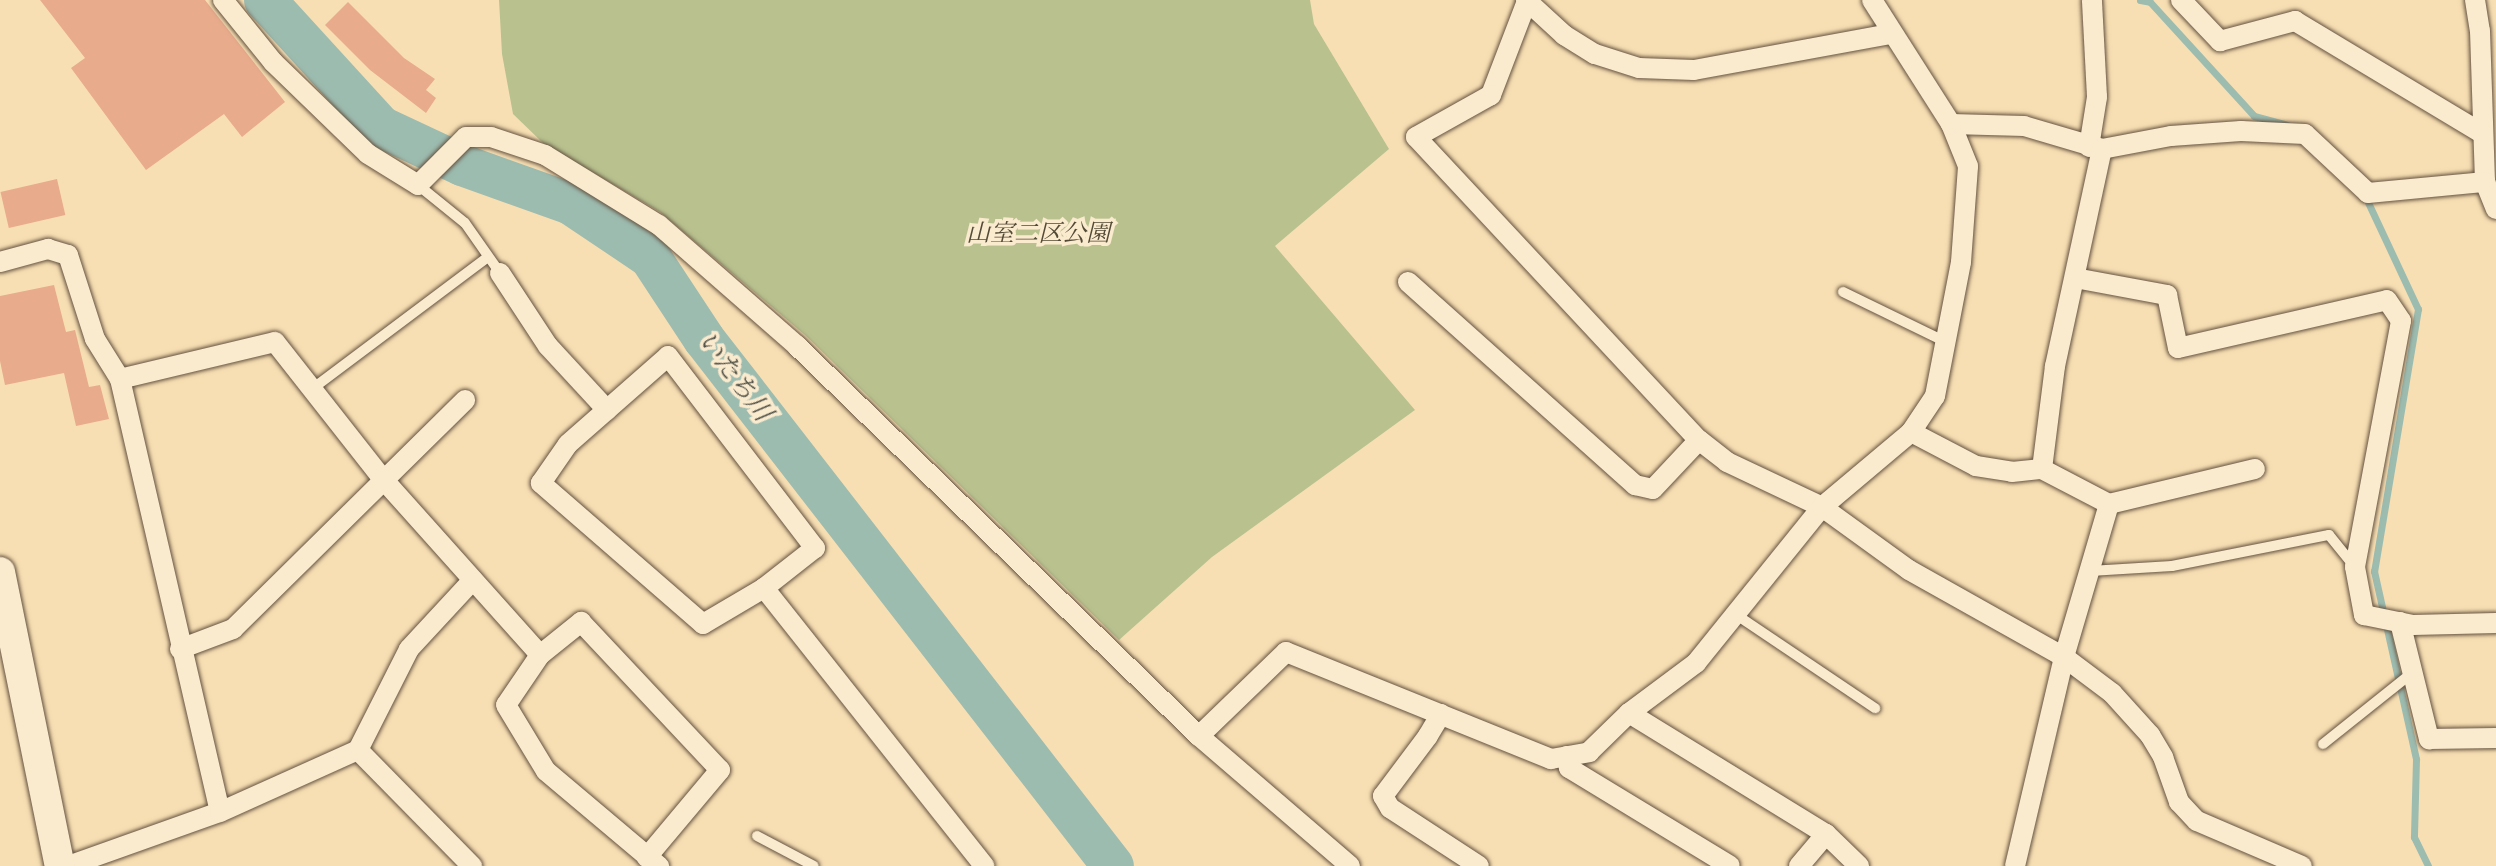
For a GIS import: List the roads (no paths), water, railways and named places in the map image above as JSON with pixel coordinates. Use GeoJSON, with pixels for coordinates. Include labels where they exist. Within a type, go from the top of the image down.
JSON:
{"type":"FeatureCollection","features":[{"type":"Feature","properties":{"kind":"main road"},"geometry":{"type":"LineString","coordinates":[[0,572],[60,866]]}},
{"type":"Feature","properties":{"kind":"street"},"geometry":{"type":"LineString","coordinates":[[223,0],[273,62],[368,154],[418,185],[466,137],[491,137],[545,155],[659,225],[797,346],[1199,736],[1350,866]]}},
{"type":"Feature","properties":{"kind":"street"},"geometry":{"type":"LineString","coordinates":[[1891,34],[1694,70],[1639,68],[1595,54],[1564,35],[1527,0],[1491,95],[1416,137],[1699,440],[1727,462],[1822,507],[1909,570],[2064,657],[2112,693],[2150,735],[2163,757],[2179,802],[2197,821],[2302,866]]}},
{"type":"Feature","properties":{"kind":"street"},"geometry":{"type":"LineString","coordinates":[[1199,736],[1286,652],[1551,759],[1589,752],[1629,713],[1696,663],[1822,507],[1911,432],[1935,396],[1961,262],[1968,166],[1951,124],[1872,0]]}},
{"type":"Feature","properties":{"kind":"street"},"geometry":{"type":"LineString","coordinates":[[2042,469],[2055,366],[2075,278],[2096,148],[2092,0]]}},
{"type":"Feature","properties":{"kind":"street"},"geometry":{"type":"LineString","coordinates":[[2181,0],[2220,41],[2295,21]]}},
{"type":"Feature","properties":{"kind":"street"},"geometry":{"type":"LineString","coordinates":[[2290,0],[2295,21],[2483,134]]}},
{"type":"Feature","properties":{"kind":"street"},"geometry":{"type":"LineString","coordinates":[[2475,0],[2488,33],[2483,134],[2485,182],[2496,209]]}},
{"type":"Feature","properties":{"kind":"street"},"geometry":{"type":"LineString","coordinates":[[1951,124],[2024,126],[2096,148],[2171,136],[2241,131],[2305,134],[2368,193],[2485,182]]}},
{"type":"Feature","properties":{"kind":"street"},"geometry":{"type":"LineString","coordinates":[[0,262],[48,249],[68,255],[95,339],[120,379],[220,812]]}},
{"type":"Feature","properties":{"kind":"street"},"geometry":{"type":"LineString","coordinates":[[494,265],[548,346],[607,410]]}},
{"type":"Feature","properties":{"kind":"street"},"geometry":{"type":"LineString","coordinates":[[2075,278],[2167,295],[2178,348],[2387,300],[2401,321],[2355,567],[2364,615],[2400,622],[2496,623]]}},
{"type":"Feature","properties":{"kind":"street"},"geometry":{"type":"LineString","coordinates":[[1408,282],[1635,485],[1653,489],[1699,440]]}},
{"type":"Feature","properties":{"kind":"street"},"geometry":{"type":"LineString","coordinates":[[120,379],[275,342],[382,478],[540,655]]}},
{"type":"Feature","properties":{"kind":"street"},"geometry":{"type":"LineString","coordinates":[[668,356],[815,548],[764,588],[703,624],[541,483],[568,444],[607,410],[668,356]]}},
{"type":"Feature","properties":{"kind":"street"},"geometry":{"type":"LineString","coordinates":[[180,649],[233,629],[382,478],[465,400]]}},
{"type":"Feature","properties":{"kind":"street"},"geometry":{"type":"LineString","coordinates":[[1911,432],[1976,466],[2012,472],[2042,469],[2109,504],[2255,469]]}},
{"type":"Feature","properties":{"kind":"street"},"geometry":{"type":"LineString","coordinates":[[2015,866],[2064,657],[2109,504]]}},
{"type":"Feature","properties":{"kind":"street"},"geometry":{"type":"LineString","coordinates":[[68,866],[220,812],[358,750],[409,649],[473,580]]}},
{"type":"Feature","properties":{"kind":"street"},"geometry":{"type":"LineString","coordinates":[[764,588],[984,866]]}},
{"type":"Feature","properties":{"kind":"street"},"geometry":{"type":"LineString","coordinates":[[581,622],[720,770],[653,861],[546,771],[506,705],[540,655],[581,622]]}},
{"type":"Feature","properties":{"kind":"street"},"geometry":{"type":"LineString","coordinates":[[2400,622],[2429,739],[2496,738]]}},
{"type":"Feature","properties":{"kind":"street"},"geometry":{"type":"LineString","coordinates":[[1629,713],[1826,834],[1859,866]]}},
{"type":"Feature","properties":{"kind":"street"},"geometry":{"type":"LineString","coordinates":[[1441,714],[1383,796],[1390,808],[1479,866]]}},
{"type":"Feature","properties":{"kind":"street"},"geometry":{"type":"LineString","coordinates":[[358,750],[472,866]]}},
{"type":"Feature","properties":{"kind":"street"},"geometry":{"type":"LineString","coordinates":[[1567,756],[1569,768],[1730,866]]}},
{"type":"Feature","properties":{"kind":"street"},"geometry":{"type":"LineString","coordinates":[[1799,866],[1826,834]]}},
{"type":"Feature","properties":{"kind":"lane"},"geometry":{"type":"LineString","coordinates":[[312,389],[494,265],[465,223],[418,185]]}},
{"type":"Feature","properties":{"kind":"lane"},"geometry":{"type":"LineString","coordinates":[[1843,292],[1946,342]]}},
{"type":"Feature","properties":{"kind":"lane"},"geometry":{"type":"LineString","coordinates":[[2090,571],[2172,566],[2329,535],[2355,567]]}},
{"type":"Feature","properties":{"kind":"lane"},"geometry":{"type":"LineString","coordinates":[[1735,614],[1875,708]]}},
{"type":"Feature","properties":{"kind":"lane"},"geometry":{"type":"LineString","coordinates":[[2323,744],[2412,673]]}},
{"type":"Feature","properties":{"kind":"lane"},"geometry":{"type":"LineString","coordinates":[[757,836],[814,866]]}},
{"type":"Feature","properties":{"kind":"waterway","name":"いたち川"},"geometry":{"type":"LineString","coordinates":[[265,0],[381,127],[462,165],[571,204],[650,257],[704,339],[1113,866]]}},
{"type":"Feature","properties":{"kind":"waterway"},"geometry":{"type":"LineString","coordinates":[[2140,0],[2150,2],[2254,116],[2287,125]]}},
{"type":"Feature","properties":{"kind":"waterway"},"geometry":{"type":"LineString","coordinates":[[2365,196],[2418,309],[2374,571],[2416,759],[2414,837],[2428,866]]}},
{"type":"Feature","properties":{"kind":"park label","name":"山室二区公園"},"geometry":{"type":"Point","coordinates":[1038,235]}}]}
